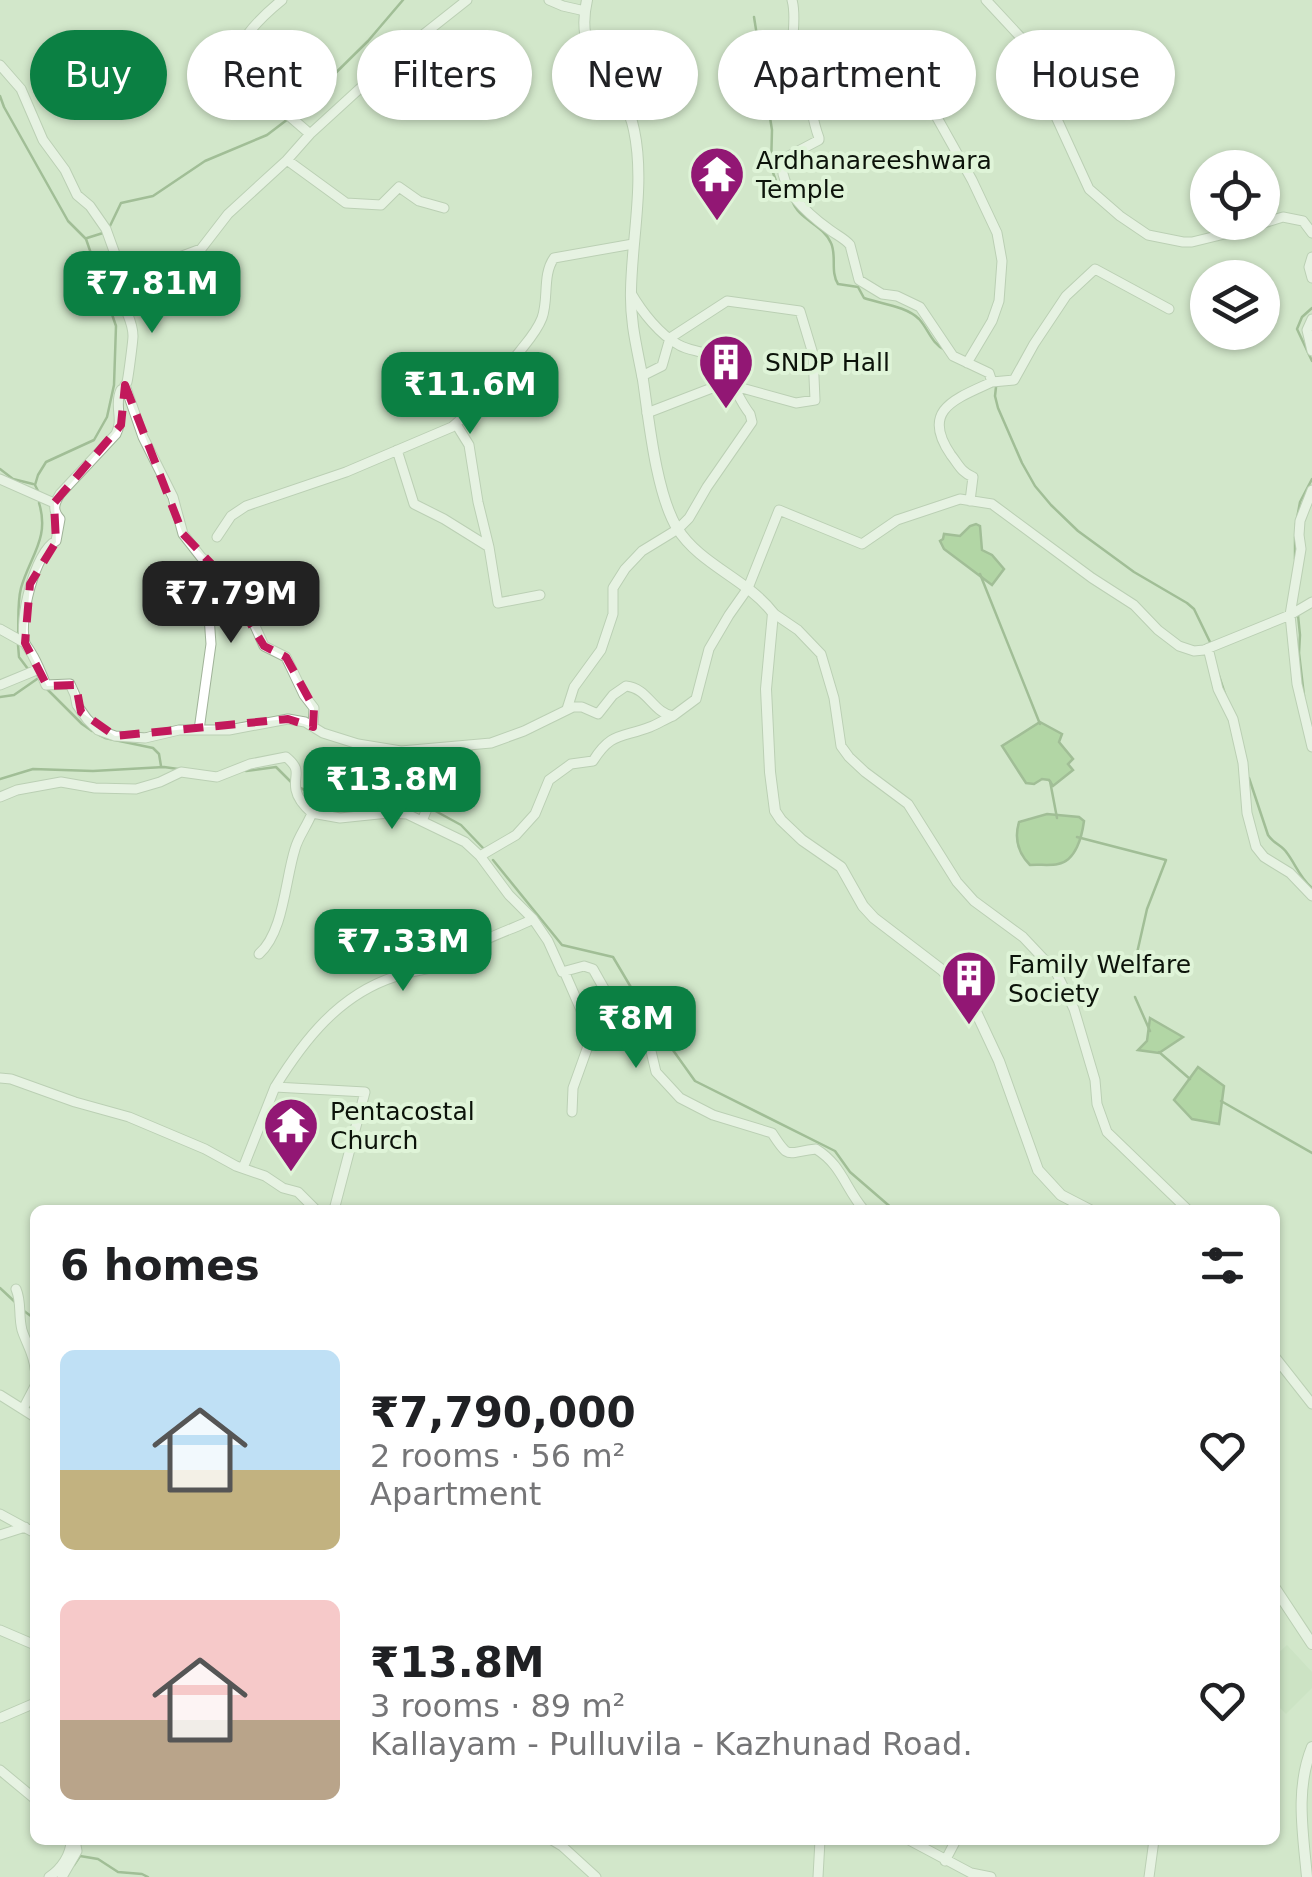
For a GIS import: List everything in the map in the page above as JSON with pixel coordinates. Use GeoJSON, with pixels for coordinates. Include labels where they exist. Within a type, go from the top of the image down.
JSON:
{"type":"FeatureCollection","features":[{"type":"Feature","properties":{"kind":"street"},"geometry":{"type":"LineString","coordinates":[[282,0],[261,17],[232,59],[232,72],[239,82],[272,101],[310,134]]}},
{"type":"Feature","properties":{"kind":"street"},"geometry":{"type":"LineString","coordinates":[[467,0],[391,60],[310,134],[228,214],[202,249],[128,276],[122,295],[133,338],[128,380],[119,392],[121,424],[54,504],[60,524],[56,542],[46,549],[30,584],[25,643],[48,686],[70,684],[81,712],[98,730],[146,738],[179,730],[228,730],[288,719],[304,722],[336,738],[384,750],[420,752],[491,743],[579,706],[598,714],[613,695],[630,686],[639,689],[665,715],[673,716]]}},
{"type":"Feature","properties":{"kind":"street"},"geometry":{"type":"LineString","coordinates":[[549,0],[563,6],[586,6],[584,41],[594,63],[620,95],[633,125],[640,163],[632,244],[632,328],[668,506],[678,529],[700,553],[748,588],[821,654],[841,746],[864,772],[908,804],[974,902],[1023,936],[1056,972],[1074,1010],[1095,1080],[1097,1104],[1108,1132],[1183,1205]]}},
{"type":"Feature","properties":{"kind":"street"},"geometry":{"type":"LineString","coordinates":[[792,0],[794,30]]}},
{"type":"Feature","properties":{"kind":"street"},"geometry":{"type":"LineString","coordinates":[[986,0],[1038,56],[1050,77],[1056,117],[1089,189],[1120,216],[1148,235],[1182,242],[1283,217],[1303,221],[1311,231]]}},
{"type":"Feature","properties":{"kind":"street"},"geometry":{"type":"LineString","coordinates":[[0,64],[22,91],[43,140],[77,195],[107,231],[128,276]]}},
{"type":"Feature","properties":{"kind":"street"},"geometry":{"type":"LineString","coordinates":[[817,120],[822,134],[783,159],[787,188],[824,225],[850,244],[859,280],[882,294],[920,307],[953,356],[989,373],[988,384]]}},
{"type":"Feature","properties":{"kind":"street"},"geometry":{"type":"LineString","coordinates":[[938,120],[997,233],[1002,261],[996,311],[967,362]]}},
{"type":"Feature","properties":{"kind":"street"},"geometry":{"type":"LineString","coordinates":[[287,160],[346,203],[381,205],[399,186],[418,201],[444,208]]}},
{"type":"Feature","properties":{"kind":"street"},"geometry":{"type":"LineString","coordinates":[[217,538],[231,516],[246,506],[346,472],[456,424],[530,339],[542,317],[547,272],[554,258],[632,244]]}},
{"type":"Feature","properties":{"kind":"street"},"geometry":{"type":"LineString","coordinates":[[1312,258],[1312,278]]}},
{"type":"Feature","properties":{"kind":"street"},"geometry":{"type":"LineString","coordinates":[[970,501],[973,477],[960,470],[944,446],[938,430],[941,413],[988,384],[1014,380],[1066,296],[1096,269],[1168,309]]}},
{"type":"Feature","properties":{"kind":"street"},"geometry":{"type":"LineString","coordinates":[[567,709],[574,687],[601,650],[613,614],[613,588],[624,569],[642,550],[689,518],[752,422],[714,358],[683,348],[670,338],[639,307],[630,292]]}},
{"type":"Feature","properties":{"kind":"street"},"geometry":{"type":"LineString","coordinates":[[642,376],[662,366],[670,338],[727,301],[800,310],[813,354],[815,400],[796,404],[731,385],[712,388],[648,413]]}},
{"type":"Feature","properties":{"kind":"street"},"geometry":{"type":"LineString","coordinates":[[1312,319],[1308,330],[1312,351]]}},
{"type":"Feature","properties":{"kind":"street"},"geometry":{"type":"LineString","coordinates":[[125,386],[143,437],[172,496],[183,534],[220,573],[251,617],[264,646],[286,658],[314,708],[313,727]]}},
{"type":"Feature","properties":{"kind":"street"},"geometry":{"type":"LineString","coordinates":[[456,424],[469,445],[498,602],[540,595]]}},
{"type":"Feature","properties":{"kind":"street"},"geometry":{"type":"LineString","coordinates":[[398,450],[414,504],[490,547]]}},
{"type":"Feature","properties":{"kind":"street"},"geometry":{"type":"LineString","coordinates":[[0,480],[54,504]]}},
{"type":"Feature","properties":{"kind":"street"},"geometry":{"type":"LineString","coordinates":[[1312,490],[1300,521],[1301,549],[1292,614],[1297,684],[1312,747]]}},
{"type":"Feature","properties":{"kind":"street"},"geometry":{"type":"LineString","coordinates":[[480,856],[516,835],[535,814],[549,780],[571,764],[593,762],[603,745],[623,733],[649,728],[696,699],[709,649],[748,588],[779,510],[862,544],[896,520],[960,499],[992,504],[1134,605],[1179,646],[1198,651],[1292,614],[1310,603]]}},
{"type":"Feature","properties":{"kind":"street"},"geometry":{"type":"LineString","coordinates":[[199,730],[211,644],[206,561]]}},
{"type":"Feature","properties":{"kind":"street"},"geometry":{"type":"LineString","coordinates":[[773,614],[766,689],[776,811],[802,840],[844,870],[855,894],[874,918],[942,970],[970,999],[1000,1062],[1038,1170],[1061,1195],[1080,1205]]}},
{"type":"Feature","properties":{"kind":"street"},"geometry":{"type":"LineString","coordinates":[[0,628],[25,643]]}},
{"type":"Feature","properties":{"kind":"street"},"geometry":{"type":"LineString","coordinates":[[1210,646],[1218,690],[1233,718],[1243,763],[1247,813],[1256,846],[1312,896]]}},
{"type":"Feature","properties":{"kind":"street"},"geometry":{"type":"LineString","coordinates":[[0,685],[40,669]]}},
{"type":"Feature","properties":{"kind":"street"},"geometry":{"type":"LineString","coordinates":[[422,821],[452,747]]}},
{"type":"Feature","properties":{"kind":"street"},"geometry":{"type":"LineString","coordinates":[[0,797],[61,782],[136,789],[181,772],[217,777],[250,764],[286,757],[297,772],[296,794],[311,812],[340,818],[407,814],[465,842],[548,942],[592,1035],[572,1088],[572,1112]]}},
{"type":"Feature","properties":{"kind":"street"},"geometry":{"type":"LineString","coordinates":[[260,954],[271,938],[296,844],[311,812]]}},
{"type":"Feature","properties":{"kind":"street"},"geometry":{"type":"LineString","coordinates":[[243,1168],[275,1087],[298,1048],[324,1020],[366,990],[398,975],[463,963],[471,958],[480,942],[533,920]]}},
{"type":"Feature","properties":{"kind":"street"},"geometry":{"type":"LineString","coordinates":[[564,971],[584,966],[593,969],[620,1017],[650,1047],[656,1072],[680,1098],[713,1116],[772,1133],[786,1152],[816,1149],[834,1162],[861,1205]]}},
{"type":"Feature","properties":{"kind":"street"},"geometry":{"type":"LineString","coordinates":[[0,1078],[11,1078],[75,1102],[129,1116],[298,1192],[311,1205]]}},
{"type":"Feature","properties":{"kind":"street"},"geometry":{"type":"LineString","coordinates":[[275,1087],[365,1092],[335,1205]]}},
{"type":"Feature","properties":{"kind":"street"},"geometry":{"type":"LineString","coordinates":[[16,1289],[22,1329],[30,1349]]}},
{"type":"Feature","properties":{"kind":"street"},"geometry":{"type":"LineString","coordinates":[[1280,1363],[1312,1404]]}},
{"type":"Feature","properties":{"kind":"street"},"geometry":{"type":"LineString","coordinates":[[0,1396],[30,1414]]}},
{"type":"Feature","properties":{"kind":"street"},"geometry":{"type":"LineString","coordinates":[[23,1409],[30,1396]]}},
{"type":"Feature","properties":{"kind":"street"},"geometry":{"type":"LineString","coordinates":[[0,1514],[30,1530]]}},
{"type":"Feature","properties":{"kind":"street"},"geometry":{"type":"LineString","coordinates":[[0,1535],[30,1530]]}},
{"type":"Feature","properties":{"kind":"street"},"geometry":{"type":"LineString","coordinates":[[1280,1596],[1312,1644]]}},
{"type":"Feature","properties":{"kind":"street"},"geometry":{"type":"LineString","coordinates":[[0,1630],[30,1642]]}},
{"type":"Feature","properties":{"kind":"street"},"geometry":{"type":"LineString","coordinates":[[0,1718],[30,1705]]}},
{"type":"Feature","properties":{"kind":"street"},"geometry":{"type":"LineString","coordinates":[[1307,1877],[1300,1803],[1312,1747]]}},
{"type":"Feature","properties":{"kind":"street"},"geometry":{"type":"LineString","coordinates":[[0,1770],[30,1796]]}},
{"type":"Feature","properties":{"kind":"street"},"geometry":{"type":"LineString","coordinates":[[49,1877],[64,1861],[72,1845]]}},
{"type":"Feature","properties":{"kind":"street"},"geometry":{"type":"LineString","coordinates":[[63,1876],[76,1851],[74,1845]]}},
{"type":"Feature","properties":{"kind":"street"},"geometry":{"type":"LineString","coordinates":[[560,1845],[596,1877]]}},
{"type":"Feature","properties":{"kind":"street"},"geometry":{"type":"LineString","coordinates":[[818,1877],[820,1845]]}},
{"type":"Feature","properties":{"kind":"street"},"geometry":{"type":"LineString","coordinates":[[918,1845],[971,1873],[991,1877]]}},
{"type":"Feature","properties":{"kind":"street"},"geometry":{"type":"LineString","coordinates":[[945,1861],[953,1845]]}},
{"type":"Feature","properties":{"kind":"street"},"geometry":{"type":"LineString","coordinates":[[1149,1877],[1153,1845]]}},
{"type":"Feature","properties":{"kind":"highlighted area"},"geometry":{"type":"Polygon","coordinates":[[[125,385],[183,534],[220,573],[264,646],[286,657],[314,708],[313,727],[288,719],[115,736],[81,712],[76,685],[47,686],[25,643],[30,584],[56,542],[54,503],[121,425],[125,385]]]}},
{"type":"Feature","properties":{"kind":"shaded area"},"geometry":{"type":"Polygon","coordinates":[[[976,524],[980,526],[982,550],[1004,569],[992,585],[944,549],[940,541],[944,534],[960,536],[976,524]]]}},
{"type":"Feature","properties":{"kind":"shaded area"},"geometry":{"type":"Polygon","coordinates":[[[1040,722],[1062,734],[1059,742],[1073,759],[1068,764],[1073,770],[1053,786],[1042,779],[1026,783],[1002,746],[1040,722]]]}},
{"type":"Feature","properties":{"kind":"shaded area"},"geometry":{"type":"Polygon","coordinates":[[[1047,814],[1079,817],[1084,821],[1080,840],[1064,862],[1030,865],[1018,845],[1019,822],[1047,814]]]}},
{"type":"Feature","properties":{"kind":"shaded area"},"geometry":{"type":"Polygon","coordinates":[[[1150,1018],[1183,1037],[1159,1053],[1138,1050],[1147,1041],[1150,1018]]]}},
{"type":"Feature","properties":{"kind":"shaded area"},"geometry":{"type":"Polygon","coordinates":[[[1198,1067],[1224,1086],[1219,1124],[1192,1119],[1174,1100],[1198,1067]]]}},
{"type":"Feature","properties":{"kind":"shaded area"},"geometry":{"type":"Polygon","coordinates":[[[1287,1645],[1312,1672],[1312,1688],[1286,1714],[1280,1708],[1280,1651],[1287,1645]]]}},
{"type":"Feature","properties":{"kind":"waterway"},"geometry":{"type":"LineString","coordinates":[[337,72],[403,0]]}},
{"type":"Feature","properties":{"kind":"waterway"},"geometry":{"type":"LineString","coordinates":[[754,17],[772,130],[771,167],[787,194]]}},
{"type":"Feature","properties":{"kind":"waterway"},"geometry":{"type":"LineString","coordinates":[[0,96],[68,221],[86,239],[116,326],[114,385],[107,417],[94,440],[46,462],[35,485],[38,491]]}},
{"type":"Feature","properties":{"kind":"waterway"},"geometry":{"type":"LineString","coordinates":[[109,228],[121,203],[153,196],[205,161],[267,135],[287,120]]}},
{"type":"Feature","properties":{"kind":"waterway"},"geometry":{"type":"LineString","coordinates":[[792,200],[831,243],[838,284],[858,287],[864,298],[914,315],[945,350]]}},
{"type":"Feature","properties":{"kind":"waterway"},"geometry":{"type":"LineString","coordinates":[[87,238],[103,233]]}},
{"type":"Feature","properties":{"kind":"waterway"},"geometry":{"type":"LineString","coordinates":[[1312,308],[1297,329],[1312,361]]}},
{"type":"Feature","properties":{"kind":"waterway"},"geometry":{"type":"LineString","coordinates":[[996,387],[998,408],[1035,486],[1078,531],[1194,609],[1210,642]]}},
{"type":"Feature","properties":{"kind":"waterway"},"geometry":{"type":"LineString","coordinates":[[0,469],[13,479],[33,484]]}},
{"type":"Feature","properties":{"kind":"waterway"},"geometry":{"type":"LineString","coordinates":[[1296,524],[1300,502],[1312,479]]}},
{"type":"Feature","properties":{"kind":"waterway"},"geometry":{"type":"LineString","coordinates":[[18,637],[21,588],[41,537],[39,503]]}},
{"type":"Feature","properties":{"kind":"waterway"},"geometry":{"type":"LineString","coordinates":[[1295,537],[1295,559]]}},
{"type":"Feature","properties":{"kind":"waterway"},"geometry":{"type":"LineString","coordinates":[[980,574],[1040,724]]}},
{"type":"Feature","properties":{"kind":"waterway"},"geometry":{"type":"LineString","coordinates":[[1298,615],[1304,696]]}},
{"type":"Feature","properties":{"kind":"waterway"},"geometry":{"type":"LineString","coordinates":[[18,645],[19,657],[28,669]]}},
{"type":"Feature","properties":{"kind":"waterway"},"geometry":{"type":"LineString","coordinates":[[1218,673],[1225,694]]}},
{"type":"Feature","properties":{"kind":"waterway"},"geometry":{"type":"LineString","coordinates":[[0,697],[14,695],[37,679]]}},
{"type":"Feature","properties":{"kind":"waterway"},"geometry":{"type":"LineString","coordinates":[[47,689],[92,731]]}},
{"type":"Feature","properties":{"kind":"waterway"},"geometry":{"type":"LineString","coordinates":[[99,735],[153,748],[159,754],[161,766]]}},
{"type":"Feature","properties":{"kind":"waterway"},"geometry":{"type":"LineString","coordinates":[[246,771],[276,767],[292,783]]}},
{"type":"Feature","properties":{"kind":"waterway"},"geometry":{"type":"LineString","coordinates":[[0,779],[33,769],[178,769]]}},
{"type":"Feature","properties":{"kind":"waterway"},"geometry":{"type":"LineString","coordinates":[[1249,778],[1268,835],[1285,850],[1312,888]]}},
{"type":"Feature","properties":{"kind":"waterway"},"geometry":{"type":"LineString","coordinates":[[1050,781],[1057,818]]}},
{"type":"Feature","properties":{"kind":"waterway"},"geometry":{"type":"LineString","coordinates":[[298,787],[328,800],[422,806]]}},
{"type":"Feature","properties":{"kind":"waterway"},"geometry":{"type":"LineString","coordinates":[[430,808],[461,825],[483,848]]}},
{"type":"Feature","properties":{"kind":"waterway"},"geometry":{"type":"LineString","coordinates":[[1077,837],[1166,860],[1147,909],[1132,975]]}},
{"type":"Feature","properties":{"kind":"waterway"},"geometry":{"type":"LineString","coordinates":[[493,860],[562,945],[613,957],[645,1011],[695,1081],[835,1151],[850,1172],[888,1205]]}},
{"type":"Feature","properties":{"kind":"waterway"},"geometry":{"type":"LineString","coordinates":[[1135,997],[1150,1031]]}},
{"type":"Feature","properties":{"kind":"waterway"},"geometry":{"type":"LineString","coordinates":[[1159,1052],[1190,1079]]}},
{"type":"Feature","properties":{"kind":"waterway"},"geometry":{"type":"LineString","coordinates":[[1221,1101],[1312,1153]]}},
{"type":"Feature","properties":{"kind":"waterway"},"geometry":{"type":"LineString","coordinates":[[0,1288],[15,1302]]}},
{"type":"Feature","properties":{"kind":"waterway"},"geometry":{"type":"LineString","coordinates":[[24,1311],[30,1315]]}},
{"type":"Feature","properties":{"kind":"waterway"},"geometry":{"type":"LineString","coordinates":[[74,1865],[80,1856],[98,1859],[118,1872],[148,1877]]}},
{"type":"Feature","properties":{"kind":"place","name":"Ardhanareeshwara Temple"},"geometry":{"type":"Point","coordinates":[717,223]}},
{"type":"Feature","properties":{"kind":"place","name":"SNDP Hall"},"geometry":{"type":"Point","coordinates":[726,411]}},
{"type":"Feature","properties":{"kind":"place","name":"Family Welfare Society"},"geometry":{"type":"Point","coordinates":[969,1027]}},
{"type":"Feature","properties":{"kind":"place","name":"Pentacostal Church"},"geometry":{"type":"Point","coordinates":[291,1174]}}]}
